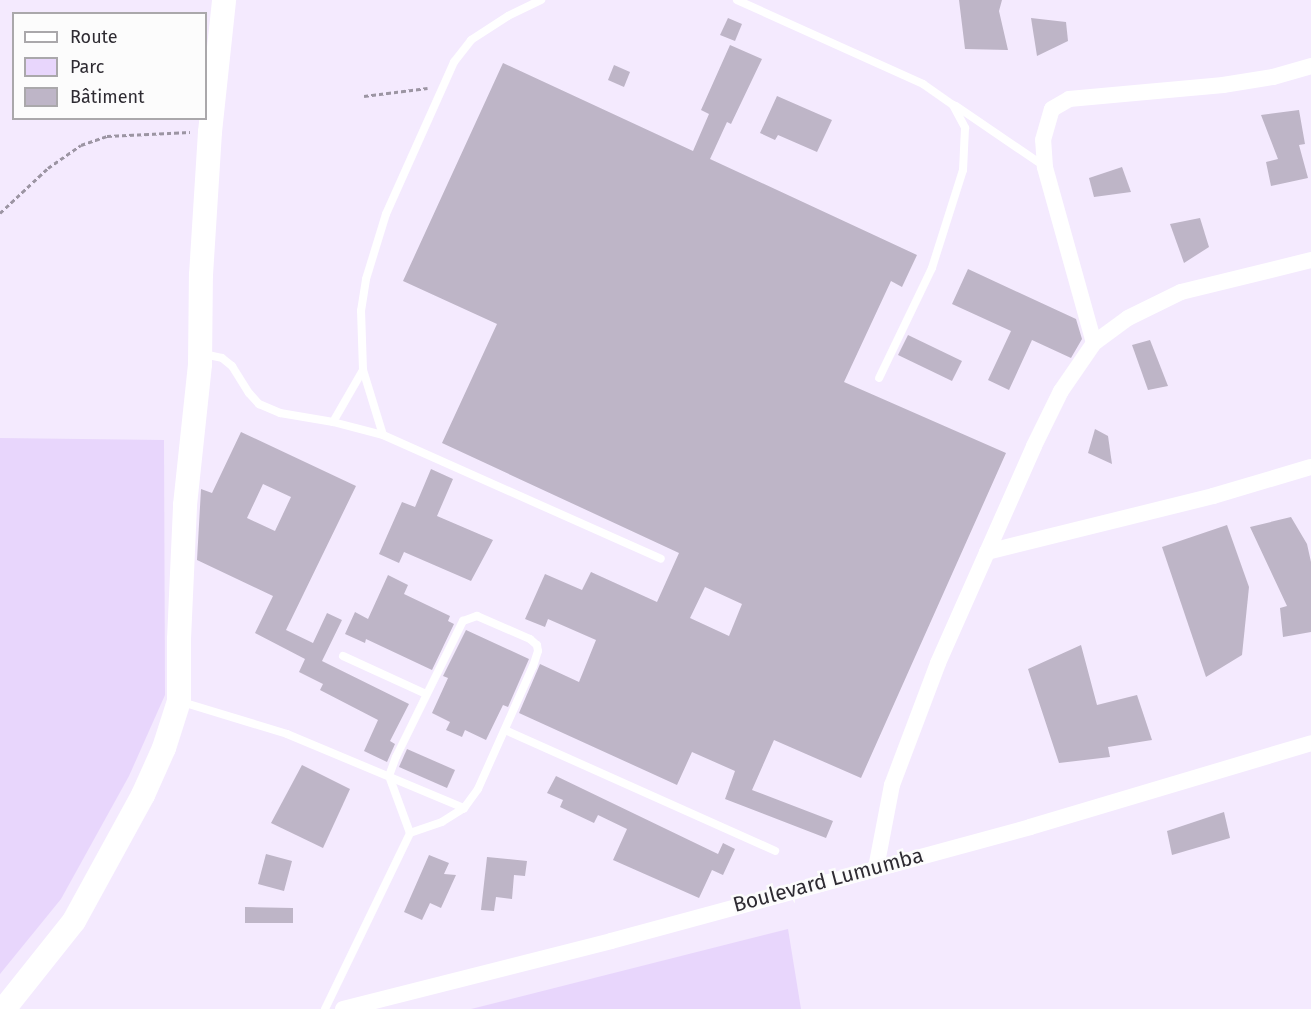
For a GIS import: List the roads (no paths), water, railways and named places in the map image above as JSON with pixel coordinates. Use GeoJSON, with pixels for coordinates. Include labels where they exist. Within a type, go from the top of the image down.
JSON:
{"type":"FeatureCollection","features":[{"type":"Feature","properties":{"kind":"street"},"geometry":{"type":"LineString","coordinates":[[4,1009],[74,921],[143,795],[164,748],[179,701],[179,639],[185,505],[200,364],[201,275],[210,132],[224,0]]}},
{"type":"Feature","properties":{"kind":"street"},"geometry":{"type":"LineString","coordinates":[[1094,343],[1045,167],[1043,140],[1052,109],[1069,99],[1224,85],[1273,77],[1311,66]]}},
{"type":"Feature","properties":{"kind":"street"},"geometry":{"type":"LineString","coordinates":[[876,868],[887,807],[900,762],[938,663],[1061,391],[1094,343],[1128,318],[1181,292],[1311,260]]}},
{"type":"Feature","properties":{"kind":"street"},"geometry":{"type":"LineString","coordinates":[[987,552],[1213,496],[1311,467]]}},
{"type":"Feature","properties":{"kind":"street","name":"Boulevard Lumumba"},"geometry":{"type":"LineString","coordinates":[[343,1009],[611,941],[1030,826],[1311,743]]}},
{"type":"Feature","properties":{"kind":"lane"},"geometry":{"type":"LineString","coordinates":[[383,435],[363,370],[361,311],[366,279],[386,214],[454,62],[471,40],[508,16],[540,0]]}},
{"type":"Feature","properties":{"kind":"lane"},"geometry":{"type":"LineString","coordinates":[[738,0],[751,2],[923,84],[1045,167]]}},
{"type":"Feature","properties":{"kind":"lane"},"geometry":{"type":"LineString","coordinates":[[879,378],[932,268],[963,170],[965,128],[953,105]]}},
{"type":"Feature","properties":{"kind":"lane"},"geometry":{"type":"LineString","coordinates":[[200,364],[208,355],[222,358],[232,366],[259,404],[280,413],[333,422],[383,435],[661,559]]}},
{"type":"Feature","properties":{"kind":"lane"},"geometry":{"type":"LineString","coordinates":[[333,422],[363,370]]}},
{"type":"Feature","properties":{"kind":"lane"},"geometry":{"type":"LineString","coordinates":[[325,1009],[410,833],[442,822],[464,808],[478,789],[538,651],[537,645],[530,639],[477,615],[463,621],[426,694],[389,776],[410,833]]}},
{"type":"Feature","properties":{"kind":"lane"},"geometry":{"type":"LineString","coordinates":[[343,656],[426,694]]}},
{"type":"Feature","properties":{"kind":"lane"},"geometry":{"type":"LineString","coordinates":[[179,701],[286,734],[464,808]]}},
{"type":"Feature","properties":{"kind":"lane"},"geometry":{"type":"LineString","coordinates":[[505,730],[775,851]]}}]}
